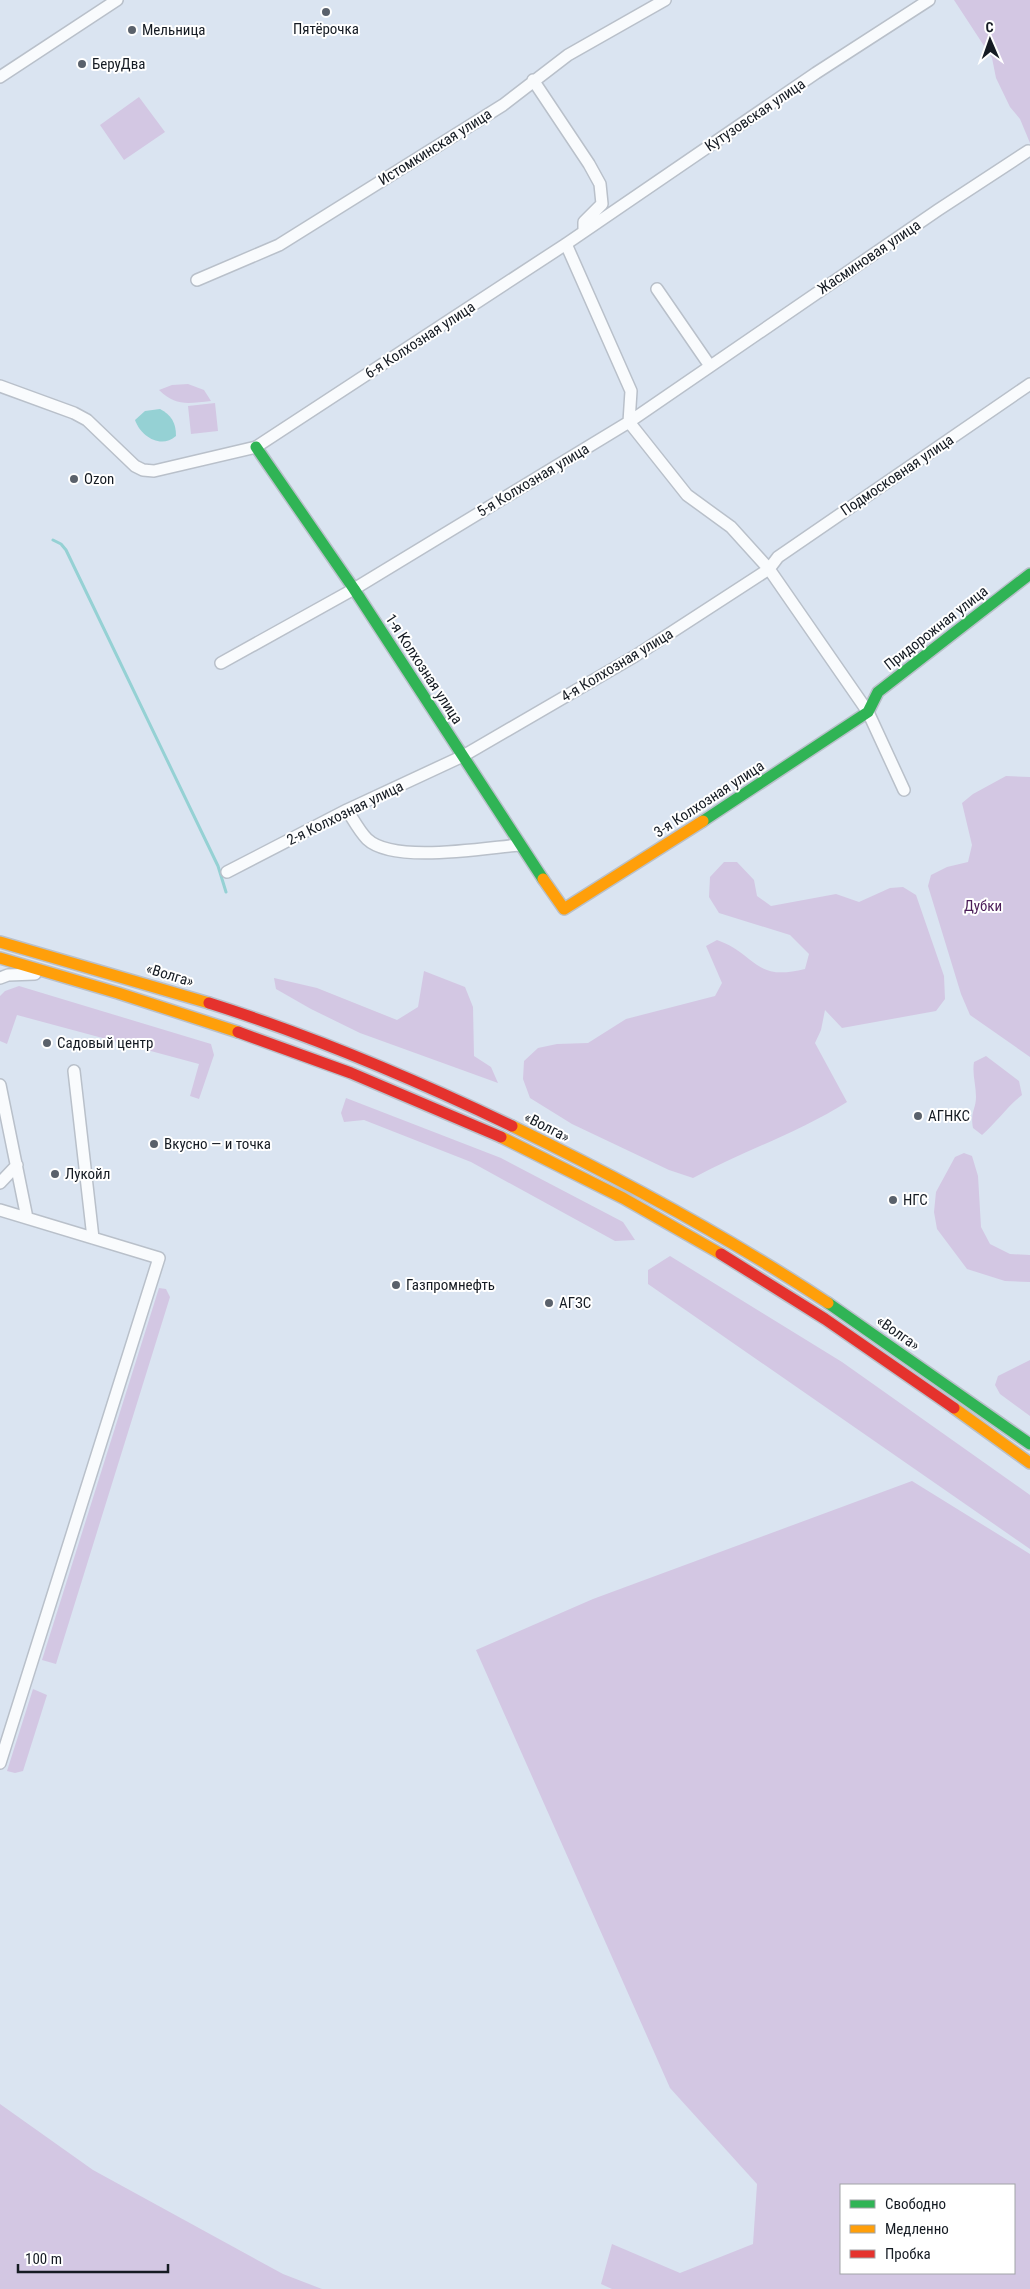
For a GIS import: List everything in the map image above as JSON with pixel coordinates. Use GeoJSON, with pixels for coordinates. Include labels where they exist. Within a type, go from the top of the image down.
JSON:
{"type":"FeatureCollection","features":[{"type":"Feature","properties":{"kind":"main road","name":"1-я Колхозная улица"},"geometry":{"type":"LineString","coordinates":[[256,447],[354,589],[519,845],[564,909]]}},
{"type":"Feature","properties":{"kind":"main road","name":"Придорожная улица"},"geometry":{"type":"LineString","coordinates":[[868,712],[878,692],[1030,574]]}},
{"type":"Feature","properties":{"kind":"main road","name":"3-я Колхозная улица"},"geometry":{"type":"LineString","coordinates":[[564,909],[714,814],[868,712]]}},
{"type":"Feature","properties":{"kind":"main road","name":"«Волга»"},"geometry":{"type":"LineString","coordinates":[[0,942],[172,991],[258,1019],[398,1074],[490,1115],[663,1203],[748,1253],[884,1341],[1030,1444]]}},
{"type":"Feature","properties":{"kind":"main road"},"geometry":{"type":"LineString","coordinates":[[0,958],[57,974]]}},
{"type":"Feature","properties":{"kind":"main road","name":"«Волга»"},"geometry":{"type":"LineString","coordinates":[[57,974],[269,1041],[467,1121],[641,1208],[740,1266],[874,1352],[1030,1463]]}},
{"type":"Feature","properties":{"kind":"street"},"geometry":{"type":"LineString","coordinates":[[0,77],[117,0]]}},
{"type":"Feature","properties":{"kind":"street","name":"Истомкинская улица"},"geometry":{"type":"LineString","coordinates":[[197,280],[279,244],[503,105],[568,54],[665,0]]}},
{"type":"Feature","properties":{"kind":"street","name":"Кутузовская улица"},"geometry":{"type":"LineString","coordinates":[[584,231],[816,73],[929,0]]}},
{"type":"Feature","properties":{"kind":"street"},"geometry":{"type":"LineString","coordinates":[[533,80],[589,164],[600,184],[602,204],[584,222],[584,231]]}},
{"type":"Feature","properties":{"kind":"street","name":"Жасминовая улица"},"geometry":{"type":"LineString","coordinates":[[710,366],[938,210],[1028,151]]}},
{"type":"Feature","properties":{"kind":"street","name":"6-я Колхозная улица"},"geometry":{"type":"LineString","coordinates":[[0,386],[74,412],[87,420],[135,466],[143,470],[154,471],[256,447],[584,231]]}},
{"type":"Feature","properties":{"kind":"street"},"geometry":{"type":"LineString","coordinates":[[566,244],[631,392],[629,422],[687,495],[731,527],[768,569],[868,712],[904,790]]}},
{"type":"Feature","properties":{"kind":"street"},"geometry":{"type":"LineString","coordinates":[[657,289],[710,366]]}},
{"type":"Feature","properties":{"kind":"street","name":"5-я Колхозная улица"},"geometry":{"type":"LineString","coordinates":[[221,663],[354,589],[629,422],[710,366]]}},
{"type":"Feature","properties":{"kind":"street","name":"Подмосковная улица"},"geometry":{"type":"LineString","coordinates":[[768,569],[778,557],[1030,384]]}},
{"type":"Feature","properties":{"kind":"street","name":"4-я Колхозная улица"},"geometry":{"type":"LineString","coordinates":[[463,756],[635,656],[768,569]]}},
{"type":"Feature","properties":{"kind":"street","name":"2-я Колхозная улица"},"geometry":{"type":"LineString","coordinates":[[227,872],[347,810],[463,756]]}},
{"type":"Feature","properties":{"kind":"street"},"geometry":{"type":"LineString","coordinates":[[347,810],[368,840],[390,850],[409,854],[519,845]]}},
{"type":"Feature","properties":{"kind":"street"},"geometry":{"type":"LineString","coordinates":[[0,978],[8,974],[57,974]]}},
{"type":"Feature","properties":{"kind":"street"},"geometry":{"type":"LineString","coordinates":[[74,1071],[93,1238]]}},
{"type":"Feature","properties":{"kind":"street"},"geometry":{"type":"LineString","coordinates":[[0,1085],[27,1218]]}},
{"type":"Feature","properties":{"kind":"street"},"geometry":{"type":"LineString","coordinates":[[0,1183],[17,1165]]}},
{"type":"Feature","properties":{"kind":"street"},"geometry":{"type":"LineString","coordinates":[[0,1210],[159,1258],[0,1763]]}},
{"type":"Feature","properties":{"kind":"green space"},"geometry":{"type":"Polygon","coordinates":[[[954,0],[1030,0],[1030,143],[1020,119],[1010,107],[996,78],[992,58],[954,0]]]}},
{"type":"Feature","properties":{"kind":"green space"},"geometry":{"type":"Polygon","coordinates":[[[139,97],[165,132],[124,160],[100,125],[139,97]]]}},
{"type":"Feature","properties":{"kind":"green space"},"geometry":{"type":"Polygon","coordinates":[[[188,384],[204,390],[211,401],[183,403],[171,399],[159,390],[172,385],[188,384]]]}},
{"type":"Feature","properties":{"kind":"green space"},"geometry":{"type":"Polygon","coordinates":[[[215,403],[218,431],[191,434],[188,406],[215,403]]]}},
{"type":"Feature","properties":{"kind":"green space","name":"Дубки"},"geometry":{"type":"Polygon","coordinates":[[[1006,776],[1030,777],[1030,1057],[970,1015],[961,994],[928,886],[931,875],[947,867],[968,862],[972,845],[962,803],[973,794],[1006,776]]]}},
{"type":"Feature","properties":{"kind":"green space"},"geometry":{"type":"Polygon","coordinates":[[[724,862],[737,862],[754,880],[757,896],[771,906],[836,894],[859,902],[890,888],[903,887],[916,895],[944,976],[945,999],[936,1011],[842,1028],[825,1010],[821,1030],[815,1043],[847,1102],[790,1133],[693,1178],[669,1170],[572,1124],[530,1098],[523,1079],[524,1061],[538,1048],[557,1044],[588,1043],[626,1019],[715,996],[722,983],[706,946],[717,940],[740,952],[756,965],[765,969],[775,972],[788,972],[805,969],[809,954],[790,935],[719,913],[709,897],[710,877],[724,862]]]}},
{"type":"Feature","properties":{"kind":"green space"},"geometry":{"type":"Polygon","coordinates":[[[424,971],[465,987],[473,1007],[474,1056],[491,1067],[498,1083],[360,1033],[276,989],[274,978],[317,988],[397,1020],[418,1007],[424,971]]]}},
{"type":"Feature","properties":{"kind":"green space"},"geometry":{"type":"Polygon","coordinates":[[[19,986],[211,1044],[214,1055],[199,1099],[190,1096],[199,1064],[17,1015],[7,1044],[0,1041],[0,996],[5,991],[19,986]]]}},
{"type":"Feature","properties":{"kind":"green space"},"geometry":{"type":"Polygon","coordinates":[[[986,1056],[1019,1081],[1022,1095],[982,1135],[973,1128],[972,1123],[976,1097],[974,1062],[986,1056]]]}},
{"type":"Feature","properties":{"kind":"green space"},"geometry":{"type":"Polygon","coordinates":[[[346,1098],[501,1158],[623,1222],[635,1240],[615,1241],[471,1162],[364,1120],[344,1122],[341,1113],[346,1098]]]}},
{"type":"Feature","properties":{"kind":"green space"},"geometry":{"type":"Polygon","coordinates":[[[964,1153],[972,1156],[978,1176],[981,1227],[990,1244],[1010,1254],[1030,1255],[1030,1282],[1005,1281],[967,1269],[937,1229],[934,1212],[936,1192],[955,1157],[964,1153]]]}},
{"type":"Feature","properties":{"kind":"green space"},"geometry":{"type":"Polygon","coordinates":[[[670,1256],[842,1362],[1030,1495],[1030,1549],[648,1284],[648,1270],[670,1256]]]}},
{"type":"Feature","properties":{"kind":"green space"},"geometry":{"type":"Polygon","coordinates":[[[159,1288],[166,1289],[170,1297],[56,1664],[42,1660],[159,1288]]]}},
{"type":"Feature","properties":{"kind":"green space"},"geometry":{"type":"Polygon","coordinates":[[[1030,1360],[1030,1416],[1000,1394],[995,1385],[998,1376],[1030,1360]]]}},
{"type":"Feature","properties":{"kind":"green space"},"geometry":{"type":"Polygon","coordinates":[[[912,1481],[1030,1554],[1030,2289],[612,2289],[601,2284],[612,2244],[680,2273],[753,2244],[757,2184],[670,2088],[476,1650],[593,1599],[912,1481]]]}},
{"type":"Feature","properties":{"kind":"green space"},"geometry":{"type":"Polygon","coordinates":[[[33,1689],[47,1695],[23,1771],[15,1773],[7,1771],[33,1689]]]}},
{"type":"Feature","properties":{"kind":"green space"},"geometry":{"type":"Polygon","coordinates":[[[0,2104],[93,2170],[283,2274],[322,2289],[0,2289],[0,2104]]]}},
{"type":"Feature","properties":{"kind":"shaded area"},"geometry":{"type":"Polygon","coordinates":[[[160,409],[172,420],[175,427],[176,436],[170,440],[158,441],[152,439],[142,432],[135,420],[145,411],[160,409]]]}},
{"type":"Feature","properties":{"kind":"waterway"},"geometry":{"type":"LineString","coordinates":[[53,540],[61,544],[66,550],[218,866],[226,892]]}},
{"type":"Feature","properties":{"kind":"traffic: fast"},"geometry":{"type":"LineString","coordinates":[[256,447],[354,589],[543,879]]}},
{"type":"Feature","properties":{"kind":"traffic: fast"},"geometry":{"type":"LineString","coordinates":[[703,821],[868,712],[878,692],[1030,574]]}},
{"type":"Feature","properties":{"kind":"traffic: fast"},"geometry":{"type":"LineString","coordinates":[[828,1303],[1030,1444]]}},
{"type":"Feature","properties":{"kind":"traffic: slow"},"geometry":{"type":"LineString","coordinates":[[543,879],[564,909],[703,821]]}},
{"type":"Feature","properties":{"kind":"traffic: slow"},"geometry":{"type":"LineString","coordinates":[[0,942],[209,1003]]}},
{"type":"Feature","properties":{"kind":"traffic: slow"},"geometry":{"type":"LineString","coordinates":[[0,958],[118,993],[238,1032]]}},
{"type":"Feature","properties":{"kind":"traffic: slow"},"geometry":{"type":"LineString","coordinates":[[512,1126],[593,1167],[713,1232],[828,1303]]}},
{"type":"Feature","properties":{"kind":"traffic: slow"},"geometry":{"type":"LineString","coordinates":[[501,1137],[623,1198],[721,1254]]}},
{"type":"Feature","properties":{"kind":"traffic: slow"},"geometry":{"type":"LineString","coordinates":[[954,1408],[1030,1463]]}},
{"type":"Feature","properties":{"kind":"traffic: jam"},"geometry":{"type":"LineString","coordinates":[[209,1003],[363,1059],[512,1126]]}},
{"type":"Feature","properties":{"kind":"traffic: jam"},"geometry":{"type":"LineString","coordinates":[[238,1032],[351,1073],[501,1137]]}},
{"type":"Feature","properties":{"kind":"traffic: jam"},"geometry":{"type":"LineString","coordinates":[[721,1254],[825,1319],[954,1408]]}},
{"type":"Feature","properties":{"kind":"place","name":"Пятёрочка"},"geometry":{"type":"Point","coordinates":[326,12]}},
{"type":"Feature","properties":{"kind":"place","name":"Мельница"},"geometry":{"type":"Point","coordinates":[132,30]}},
{"type":"Feature","properties":{"kind":"place","name":"БеруДва"},"geometry":{"type":"Point","coordinates":[82,64]}},
{"type":"Feature","properties":{"kind":"place","name":"Ozon"},"geometry":{"type":"Point","coordinates":[74,479]}},
{"type":"Feature","properties":{"kind":"place","name":"Садовый центр"},"geometry":{"type":"Point","coordinates":[47,1043]}},
{"type":"Feature","properties":{"kind":"place","name":"АГНКС"},"geometry":{"type":"Point","coordinates":[918,1116]}},
{"type":"Feature","properties":{"kind":"place","name":"Вкусно — и точка"},"geometry":{"type":"Point","coordinates":[154,1144]}},
{"type":"Feature","properties":{"kind":"place","name":"Лукойл"},"geometry":{"type":"Point","coordinates":[55,1174]}},
{"type":"Feature","properties":{"kind":"place","name":"НГС"},"geometry":{"type":"Point","coordinates":[893,1200]}},
{"type":"Feature","properties":{"kind":"place","name":"Газпромнефть"},"geometry":{"type":"Point","coordinates":[396,1285]}},
{"type":"Feature","properties":{"kind":"place","name":"АГЗС"},"geometry":{"type":"Point","coordinates":[549,1303]}}]}
